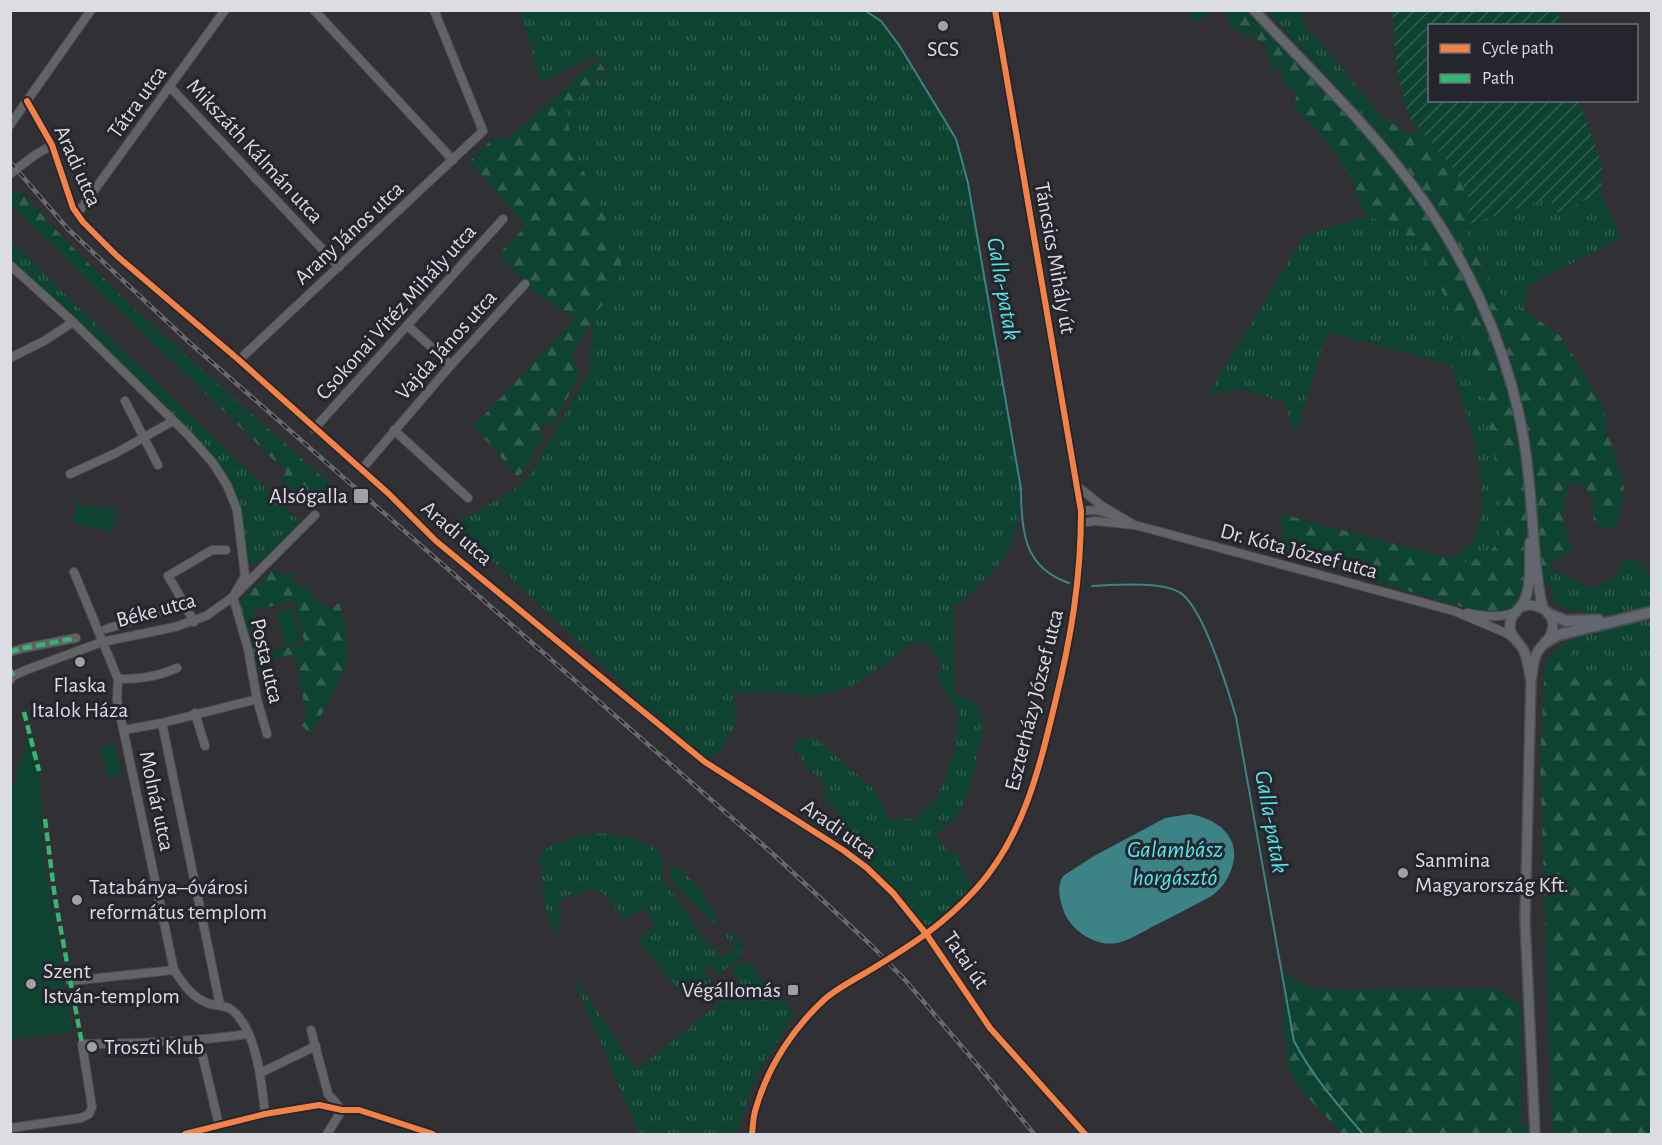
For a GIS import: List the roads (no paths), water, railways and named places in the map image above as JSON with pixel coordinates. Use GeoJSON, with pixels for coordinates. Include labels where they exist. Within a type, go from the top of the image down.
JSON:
{"type":"FeatureCollection","features":[{"type":"Feature","properties":{"kind":"highway"},"geometry":{"type":"LineString","coordinates":[[1546,611],[1566,621],[1613,621]]}},
{"type":"Feature","properties":{"kind":"highway"},"geometry":{"type":"LineString","coordinates":[[1546,642],[1558,635],[1652,612]]}},
{"type":"Feature","properties":{"kind":"main road"},"geometry":{"type":"LineString","coordinates":[[1254,10],[1340,99],[1389,156],[1429,208],[1458,256],[1488,317],[1519,413],[1529,475],[1538,588],[1553,628],[1546,642],[1537,652],[1531,681],[1525,921],[1535,1134]]}},
{"type":"Feature","properties":{"kind":"main road"},"geometry":{"type":"LineString","coordinates":[[1531,519],[1526,598],[1509,625],[1516,641],[1524,651],[1531,681]]}},
{"type":"Feature","properties":{"kind":"main road"},"geometry":{"type":"LineString","coordinates":[[1518,609],[1532,604],[1546,611]]}},
{"type":"Feature","properties":{"kind":"main road"},"geometry":{"type":"LineString","coordinates":[[1516,641],[1533,648],[1546,642]]}},
{"type":"Feature","properties":{"kind":"street"},"geometry":{"type":"LineString","coordinates":[[10,125],[90,10]]}},
{"type":"Feature","properties":{"kind":"street","name":"Tátra utca"},"geometry":{"type":"LineString","coordinates":[[77,213],[225,10]]}},
{"type":"Feature","properties":{"kind":"street"},"geometry":{"type":"LineString","coordinates":[[314,10],[453,160]]}},
{"type":"Feature","properties":{"kind":"street","name":"Arany János utca"},"geometry":{"type":"LineString","coordinates":[[238,360],[483,131],[434,10]]}},
{"type":"Feature","properties":{"kind":"street","name":"Táncsics Mihály út"},"geometry":{"type":"LineString","coordinates":[[995,10],[1081,511]]}},
{"type":"Feature","properties":{"kind":"street","name":"Mikszáth Kálmán utca"},"geometry":{"type":"LineString","coordinates":[[170,87],[339,267]]}},
{"type":"Feature","properties":{"kind":"street","name":"Aradi utca"},"geometry":{"type":"LineString","coordinates":[[27,101],[52,146],[77,213],[117,256],[361,470],[436,542],[705,762],[843,850],[867,868],[893,893],[927,935]]}},
{"type":"Feature","properties":{"kind":"street"},"geometry":{"type":"LineString","coordinates":[[10,174],[35,155],[52,146]]}},
{"type":"Feature","properties":{"kind":"street","name":"Csokonai Vitéz Mihály utca"},"geometry":{"type":"LineString","coordinates":[[314,429],[503,219]]}},
{"type":"Feature","properties":{"kind":"street"},"geometry":{"type":"LineString","coordinates":[[10,265],[73,322],[213,463],[227,485],[237,510],[245,576],[234,597]]}},
{"type":"Feature","properties":{"kind":"street","name":"Vajda János utca"},"geometry":{"type":"LineString","coordinates":[[361,470],[451,364],[525,284]]}},
{"type":"Feature","properties":{"kind":"street"},"geometry":{"type":"LineString","coordinates":[[10,358],[44,341],[73,322]]}},
{"type":"Feature","properties":{"kind":"street"},"geometry":{"type":"LineString","coordinates":[[408,326],[451,364]]}},
{"type":"Feature","properties":{"kind":"street"},"geometry":{"type":"LineString","coordinates":[[125,402],[158,465]]}},
{"type":"Feature","properties":{"kind":"street"},"geometry":{"type":"LineString","coordinates":[[70,474],[173,421]]}},
{"type":"Feature","properties":{"kind":"street","name":"Vajda János utca"},"geometry":{"type":"LineString","coordinates":[[394,430],[468,498]]}},
{"type":"Feature","properties":{"kind":"street","name":"Dr. Kóta József utca"},"geometry":{"type":"LineString","coordinates":[[1077,486],[1135,525]]}},
{"type":"Feature","properties":{"kind":"street","name":"Dr. Kóta József utca"},"geometry":{"type":"LineString","coordinates":[[1081,511],[1096,510],[1121,517]]}},
{"type":"Feature","properties":{"kind":"street","name":"Eszterházy József utca"},"geometry":{"type":"LineString","coordinates":[[927,935],[977,888],[1003,852],[1022,816],[1040,765],[1068,648],[1078,581],[1081,511]]}},
{"type":"Feature","properties":{"kind":"street","name":"Béke utca"},"geometry":{"type":"LineString","coordinates":[[11,675],[102,642],[194,622],[206,616],[234,597],[315,515]]}},
{"type":"Feature","properties":{"kind":"street","name":"Dr. Kóta József utca"},"geometry":{"type":"LineString","coordinates":[[1081,523],[1095,521],[1135,525],[1454,611]]}},
{"type":"Feature","properties":{"kind":"street"},"geometry":{"type":"LineString","coordinates":[[194,622],[168,576],[212,550],[226,550]]}},
{"type":"Feature","properties":{"kind":"street","name":"Molnár utca"},"geometry":{"type":"LineString","coordinates":[[74,572],[118,680],[117,700],[174,970],[189,992],[211,1004],[231,1009],[238,1017],[248,1034],[260,1072],[265,1114]]}},
{"type":"Feature","properties":{"kind":"street","name":"Posta utca"},"geometry":{"type":"LineString","coordinates":[[234,597],[248,649],[256,699],[267,734]]}},
{"type":"Feature","properties":{"kind":"street"},"geometry":{"type":"LineString","coordinates":[[106,629],[155,614],[181,598]]}},
{"type":"Feature","properties":{"kind":"street"},"geometry":{"type":"LineString","coordinates":[[1454,611],[1491,617],[1518,609]]}},
{"type":"Feature","properties":{"kind":"street"},"geometry":{"type":"LineString","coordinates":[[1454,611],[1506,633],[1516,641]]}},
{"type":"Feature","properties":{"kind":"street"},"geometry":{"type":"LineString","coordinates":[[10,652],[76,638]]}},
{"type":"Feature","properties":{"kind":"street"},"geometry":{"type":"LineString","coordinates":[[118,680],[160,675],[177,668]]}},
{"type":"Feature","properties":{"kind":"street"},"geometry":{"type":"LineString","coordinates":[[124,730],[162,723],[256,699]]}},
{"type":"Feature","properties":{"kind":"street"},"geometry":{"type":"LineString","coordinates":[[195,713],[205,746]]}},
{"type":"Feature","properties":{"kind":"street"},"geometry":{"type":"LineString","coordinates":[[162,723],[220,1005]]}},
{"type":"Feature","properties":{"kind":"street","name":"Tatai út"},"geometry":{"type":"LineString","coordinates":[[752,1134],[755,1108],[767,1081],[784,1045],[806,1019],[828,997],[927,935],[990,1028],[1084,1134]]}},
{"type":"Feature","properties":{"kind":"street"},"geometry":{"type":"LineString","coordinates":[[70,981],[174,970]]}},
{"type":"Feature","properties":{"kind":"street"},"geometry":{"type":"LineString","coordinates":[[311,1030],[328,1094],[342,1110]]}},
{"type":"Feature","properties":{"kind":"street"},"geometry":{"type":"LineString","coordinates":[[10,1128],[81,1118],[89,1114],[92,1107],[82,1044],[199,1041],[248,1034]]}},
{"type":"Feature","properties":{"kind":"street"},"geometry":{"type":"LineString","coordinates":[[199,1041],[219,1125]]}},
{"type":"Feature","properties":{"kind":"street"},"geometry":{"type":"LineString","coordinates":[[260,1072],[316,1046]]}},
{"type":"Feature","properties":{"kind":"street"},"geometry":{"type":"LineString","coordinates":[[185,1134],[265,1114],[319,1105],[342,1110],[360,1110],[433,1134]]}},
{"type":"Feature","properties":{"kind":"street"},"geometry":{"type":"LineString","coordinates":[[327,1134],[342,1110]]}},
{"type":"Feature","properties":{"kind":"water","name":"Galambász horgásztó"},"geometry":{"type":"Polygon","coordinates":[[[1190,814],[1202,817],[1221,828],[1233,844],[1233,865],[1217,892],[1136,936],[1113,944],[1095,941],[1073,926],[1064,912],[1060,898],[1059,889],[1063,876],[1094,856],[1165,818],[1190,814]]]}},
{"type":"Feature","properties":{"kind":"waterway","name":"Galla-patak"},"geometry":{"type":"LineString","coordinates":[[864,10],[881,21],[899,45],[956,139],[968,183],[1021,489],[1024,533],[1034,558],[1054,576],[1069,583]]}},
{"type":"Feature","properties":{"kind":"waterway","name":"Galla-patak"},"geometry":{"type":"LineString","coordinates":[[1092,586],[1137,584],[1161,586],[1179,592],[1197,613],[1214,649],[1236,717],[1294,1041],[1334,1101],[1363,1134]]}},
{"type":"Feature","properties":{"kind":"railway"},"geometry":{"type":"LineString","coordinates":[[10,162],[68,229],[190,343],[773,854],[873,947],[906,981],[1034,1134]]}},
{"type":"Feature","properties":{"kind":"place","name":"SCS"},"geometry":{"type":"Point","coordinates":[943,26]}},
{"type":"Feature","properties":{"kind":"place","name":"Alsógalla"},"geometry":{"type":"Point","coordinates":[361,496]}},
{"type":"Feature","properties":{"kind":"place","name":"Flaska Italok Háza"},"geometry":{"type":"Point","coordinates":[80,662]}},
{"type":"Feature","properties":{"kind":"place","name":"Sanmina Magyarország Kft."},"geometry":{"type":"Point","coordinates":[1403,873]}},
{"type":"Feature","properties":{"kind":"place","name":"Tatabánya–óvárosi református templom"},"geometry":{"type":"Point","coordinates":[77,900]}},
{"type":"Feature","properties":{"kind":"place","name":"Szent István-templom"},"geometry":{"type":"Point","coordinates":[31,984]}},
{"type":"Feature","properties":{"kind":"place","name":"Végállomás"},"geometry":{"type":"Point","coordinates":[793,990]}},
{"type":"Feature","properties":{"kind":"place","name":"Troszti Klub"},"geometry":{"type":"Point","coordinates":[92,1047]}}]}
